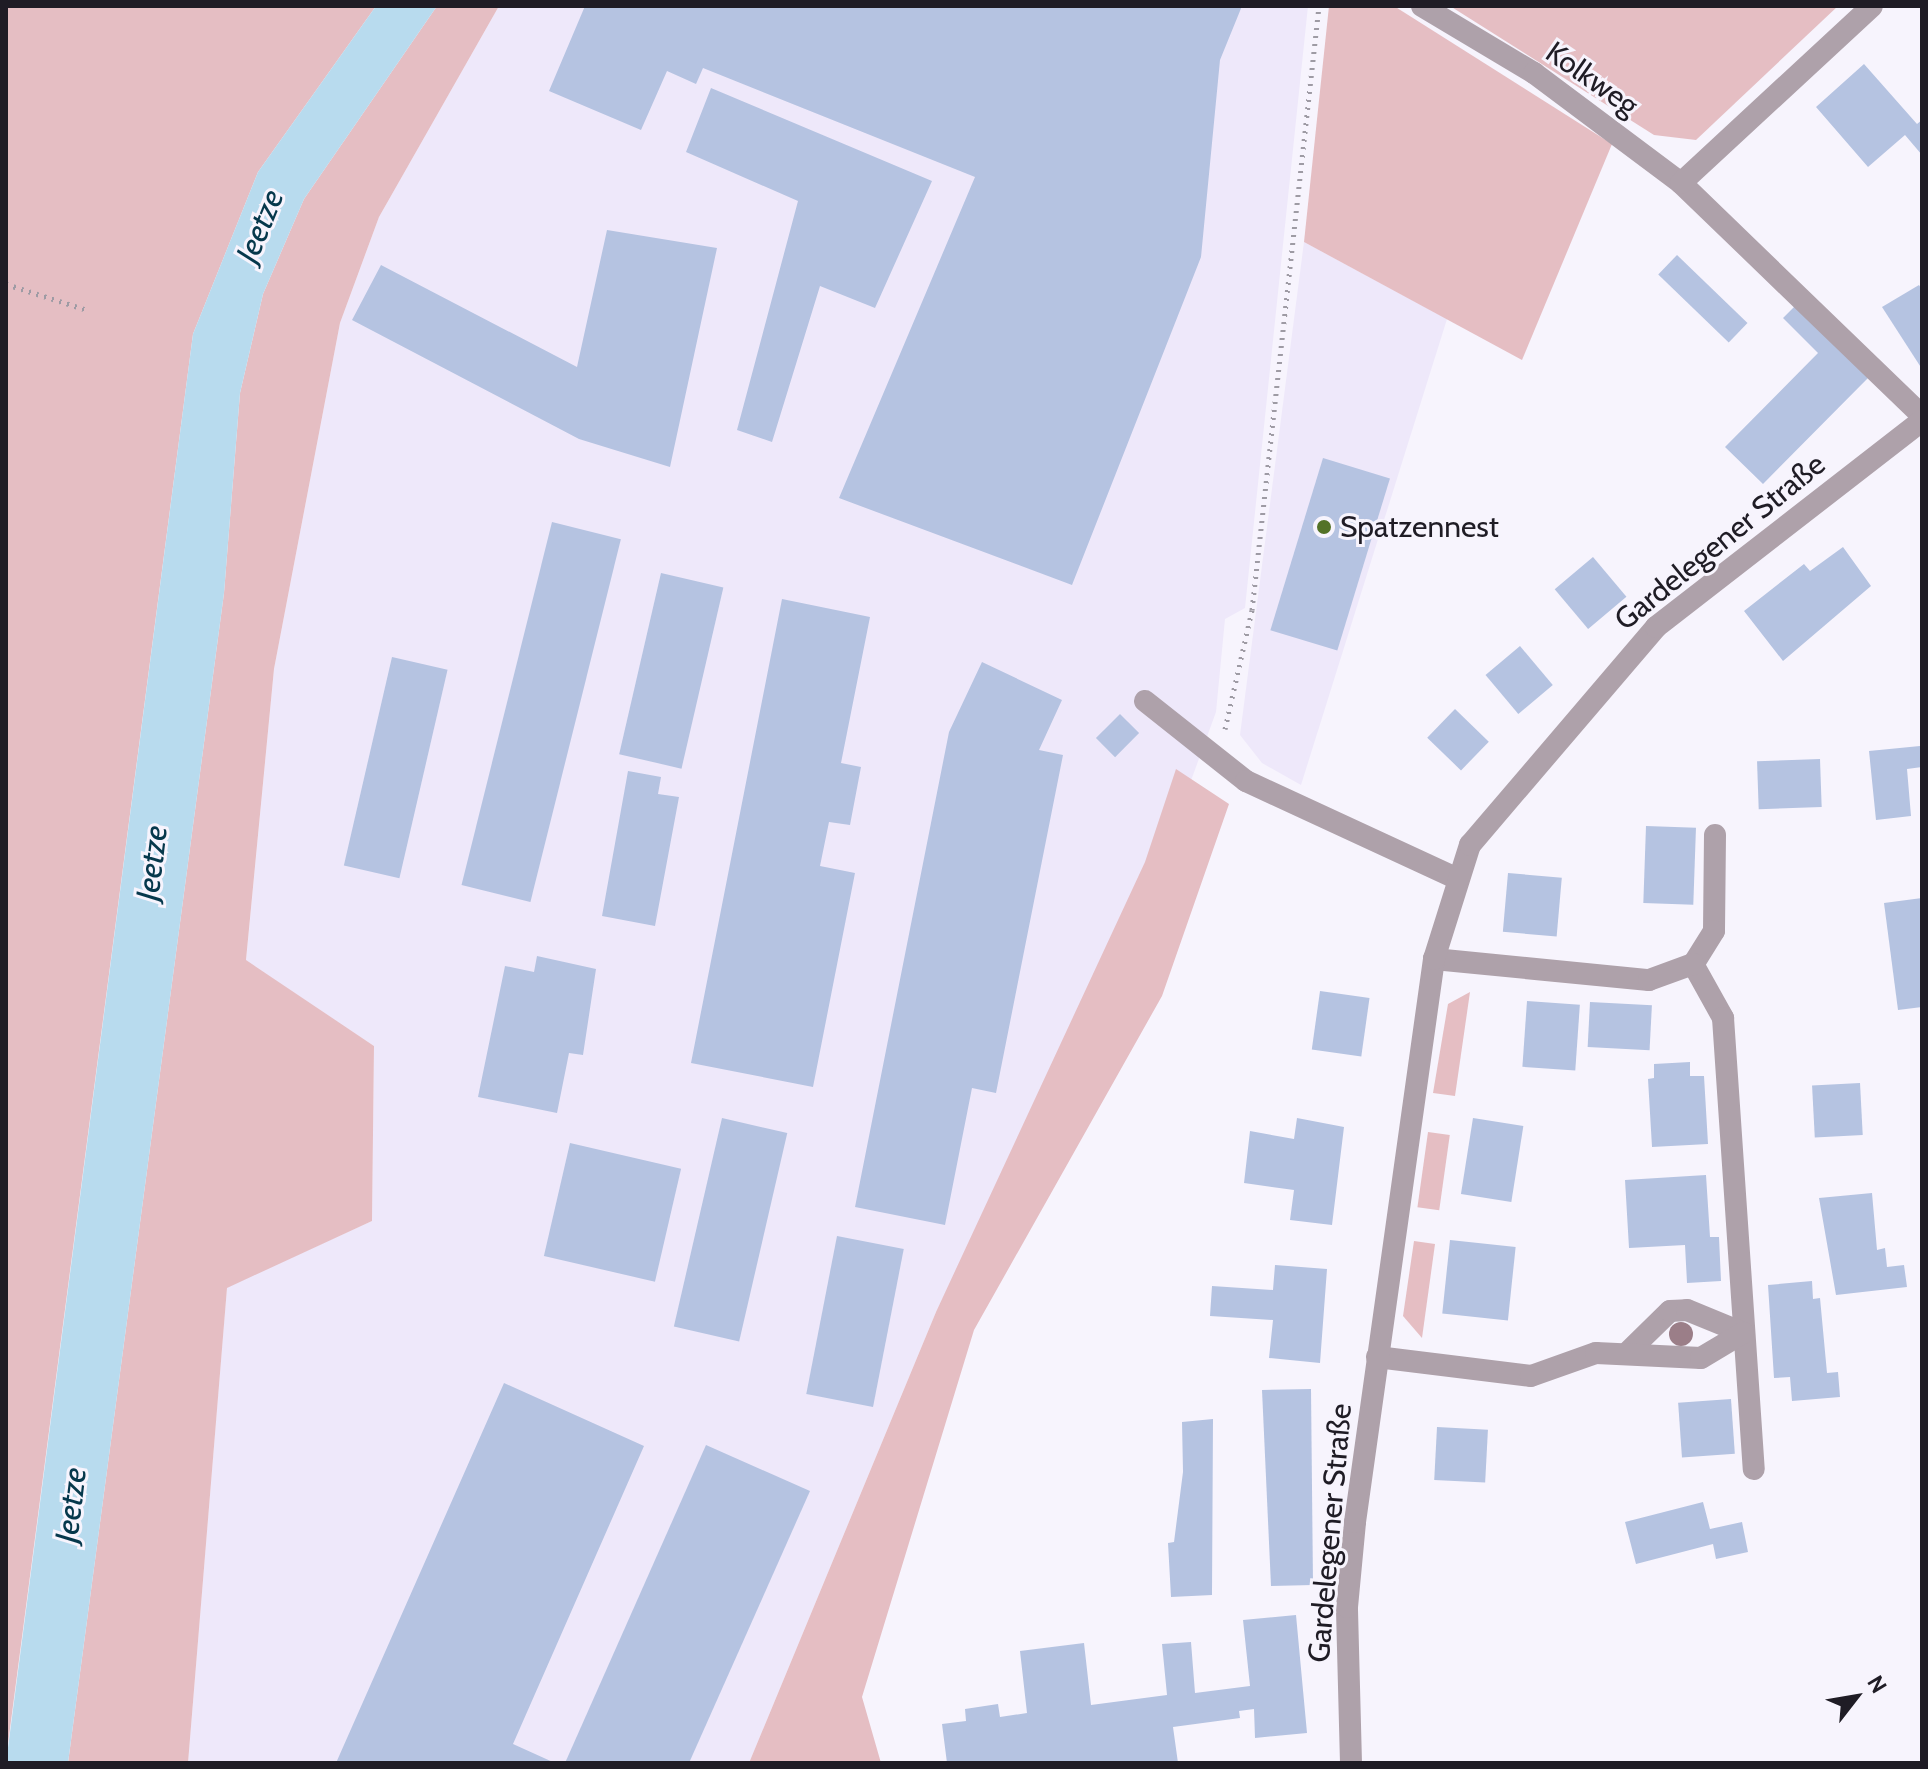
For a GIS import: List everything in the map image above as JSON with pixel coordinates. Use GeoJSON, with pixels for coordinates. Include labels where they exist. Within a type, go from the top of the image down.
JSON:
{"type":"FeatureCollection","features":[{"type":"Feature","properties":{"kind":"street","name":"Kolkweg"},"geometry":{"type":"LineString","coordinates":[[1422,6],[1534,73],[1681,183],[1922,419]]}},
{"type":"Feature","properties":{"kind":"street"},"geometry":{"type":"LineString","coordinates":[[1681,183],[1872,6]]}},
{"type":"Feature","properties":{"kind":"street","name":"Gardelegener Straße"},"geometry":{"type":"LineString","coordinates":[[1351,1763],[1347,1607],[1377,1357],[1434,959],[1456,878],[1497,808],[1647,635],[1922,419]]}},
{"type":"Feature","properties":{"kind":"street"},"geometry":{"type":"LineString","coordinates":[[1145,701],[1246,781],[1456,878]]}},
{"type":"Feature","properties":{"kind":"street"},"geometry":{"type":"LineString","coordinates":[[1434,959],[1649,980],[1693,964],[1714,931],[1715,835]]}},
{"type":"Feature","properties":{"kind":"street"},"geometry":{"type":"LineString","coordinates":[[1693,964],[1723,1018],[1754,1469]]}},
{"type":"Feature","properties":{"kind":"street"},"geometry":{"type":"LineString","coordinates":[[1629,1351],[1670,1311],[1687,1310],[1743,1333]]}},
{"type":"Feature","properties":{"kind":"street"},"geometry":{"type":"LineString","coordinates":[[1377,1357],[1531,1376],[1596,1353],[1629,1351],[1684,1361],[1743,1333]]}},
{"type":"Feature","properties":{"kind":"path"},"geometry":{"type":"LineString","coordinates":[[1211,755],[1229,721],[1252,610],[1319,6]]}},
{"type":"Feature","properties":{"kind":"path"},"geometry":{"type":"LineString","coordinates":[[6,284],[87,310]]}},
{"type":"Feature","properties":{"kind":"shaded area"},"geometry":{"type":"Polygon","coordinates":[[[6,6],[376,6],[258,172],[193,334],[6,1759],[6,6]]]}},
{"type":"Feature","properties":{"kind":"shaded area"},"geometry":{"type":"Polygon","coordinates":[[[437,6],[499,6],[379,217],[340,323],[274,669],[246,960],[374,1046],[372,1221],[227,1288],[188,1763],[68,1763],[224,593],[240,393],[263,294],[304,199],[437,6]]]}},
{"type":"Feature","properties":{"kind":"shaded area"},"geometry":{"type":"Polygon","coordinates":[[[499,6],[1308,6],[1245,608],[1225,619],[1216,712],[1165,852],[1067,1075],[1016,1150],[936,1312],[749,1763],[188,1763],[227,1287],[372,1221],[374,1046],[246,961],[274,669],[340,323],[379,217],[499,6]]]}},
{"type":"Feature","properties":{"kind":"shaded area"},"geometry":{"type":"Polygon","coordinates":[[[1329,6],[1394,6],[1612,144],[1522,360],[1304,242],[1329,6]]]}},
{"type":"Feature","properties":{"kind":"shaded area"},"geometry":{"type":"Polygon","coordinates":[[[1450,6],[1838,6],[1696,140],[1654,135],[1450,6]]]}},
{"type":"Feature","properties":{"kind":"shaded area","name":"Spatzennest"},"geometry":{"type":"Polygon","coordinates":[[[1304,242],[1447,319],[1301,785],[1262,763],[1240,735],[1304,242]]]}},
{"type":"Feature","properties":{"kind":"shaded area"},"geometry":{"type":"Polygon","coordinates":[[[1176,769],[1229,804],[1162,996],[974,1330],[862,1697],[881,1763],[749,1763],[936,1312],[1145,862],[1176,769]]]}},
{"type":"Feature","properties":{"kind":"shaded area"},"geometry":{"type":"Polygon","coordinates":[[[1470,992],[1455,1096],[1433,1093],[1448,1004],[1470,992]]]}},
{"type":"Feature","properties":{"kind":"shaded area"},"geometry":{"type":"Polygon","coordinates":[[[1428,1132],[1450,1135],[1439,1210],[1417,1207],[1428,1132]]]}},
{"type":"Feature","properties":{"kind":"shaded area"},"geometry":{"type":"Polygon","coordinates":[[[1414,1241],[1435,1244],[1422,1338],[1403,1316],[1414,1241]]]}},
{"type":"Feature","properties":{"kind":"water","name":"Jeetze"},"geometry":{"type":"Polygon","coordinates":[[[376,6],[437,6],[304,199],[263,294],[240,393],[224,593],[68,1763],[6,1763],[193,334],[258,172],[376,6]]]}},
{"type":"Feature","properties":{"kind":"building"},"geometry":{"type":"Polygon","coordinates":[[[585,6],[1242,6],[1220,60],[1201,257],[1072,585],[839,498],[975,177],[703,68],[696,84],[667,71],[641,130],[549,91],[585,6]]]}},
{"type":"Feature","properties":{"kind":"building"},"geometry":{"type":"Polygon","coordinates":[[[1864,64],[1917,124],[1922,120],[1922,155],[1905,135],[1868,167],[1816,107],[1864,64]]]}},
{"type":"Feature","properties":{"kind":"building"},"geometry":{"type":"Polygon","coordinates":[[[711,88],[932,181],[875,308],[820,286],[772,442],[737,430],[798,201],[686,152],[711,88]]]}},
{"type":"Feature","properties":{"kind":"building"},"geometry":{"type":"Polygon","coordinates":[[[607,230],[717,248],[670,467],[579,439],[352,320],[381,265],[577,367],[607,230]]]}},
{"type":"Feature","properties":{"kind":"building"},"geometry":{"type":"Polygon","coordinates":[[[1677,255],[1747,323],[1729,342],[1658,274],[1677,255]]]}},
{"type":"Feature","properties":{"kind":"building"},"geometry":{"type":"Polygon","coordinates":[[[1919,285],[1922,290],[1922,369],[1882,307],[1919,285]]]}},
{"type":"Feature","properties":{"kind":"building"},"geometry":{"type":"Polygon","coordinates":[[[1796,305],[1868,378],[1763,484],[1725,447],[1818,353],[1783,318],[1796,305]]]}},
{"type":"Feature","properties":{"kind":"building"},"geometry":{"type":"Polygon","coordinates":[[[1323,458],[1390,478],[1337,651],[1270,630],[1323,458]]]}},
{"type":"Feature","properties":{"kind":"building"},"geometry":{"type":"Polygon","coordinates":[[[552,522],[621,539],[530,902],[462,885],[552,522]]]}},
{"type":"Feature","properties":{"kind":"building"},"geometry":{"type":"Polygon","coordinates":[[[1843,547],[1871,586],[1783,661],[1744,611],[1804,564],[1810,571],[1843,547]]]}},
{"type":"Feature","properties":{"kind":"building"},"geometry":{"type":"Polygon","coordinates":[[[1593,557],[1626,597],[1588,629],[1555,589],[1593,557]]]}},
{"type":"Feature","properties":{"kind":"building"},"geometry":{"type":"Polygon","coordinates":[[[661,573],[723,587],[682,769],[619,754],[661,573]]]}},
{"type":"Feature","properties":{"kind":"building"},"geometry":{"type":"Polygon","coordinates":[[[782,599],[870,617],[841,763],[861,767],[850,825],[829,822],[820,866],[855,873],[813,1087],[691,1063],[782,599]]]}},
{"type":"Feature","properties":{"kind":"building"},"geometry":{"type":"Polygon","coordinates":[[[1520,646],[1553,685],[1518,714],[1486,675],[1520,646]]]}},
{"type":"Feature","properties":{"kind":"building"},"geometry":{"type":"Polygon","coordinates":[[[392,657],[448,670],[399,878],[344,866],[392,657]]]}},
{"type":"Feature","properties":{"kind":"building"},"geometry":{"type":"Polygon","coordinates":[[[982,662],[1062,700],[1039,750],[1063,755],[996,1093],[972,1088],[945,1225],[855,1207],[949,732],[982,662]]]}},
{"type":"Feature","properties":{"kind":"building"},"geometry":{"type":"Polygon","coordinates":[[[1455,709],[1489,742],[1461,770],[1427,738],[1455,709]]]}},
{"type":"Feature","properties":{"kind":"building"},"geometry":{"type":"Polygon","coordinates":[[[1120,714],[1139,733],[1115,757],[1096,738],[1120,714]]]}},
{"type":"Feature","properties":{"kind":"building"},"geometry":{"type":"Polygon","coordinates":[[[1920,746],[1922,767],[1907,769],[1911,816],[1876,820],[1869,751],[1920,746]]]}},
{"type":"Feature","properties":{"kind":"building"},"geometry":{"type":"Polygon","coordinates":[[[1820,759],[1822,807],[1759,809],[1757,761],[1820,759]]]}},
{"type":"Feature","properties":{"kind":"building"},"geometry":{"type":"Polygon","coordinates":[[[628,771],[661,777],[658,794],[679,797],[655,926],[602,916],[628,771]]]}},
{"type":"Feature","properties":{"kind":"building"},"geometry":{"type":"Polygon","coordinates":[[[1646,826],[1696,828],[1693,905],[1643,903],[1646,826]]]}},
{"type":"Feature","properties":{"kind":"building"},"geometry":{"type":"Polygon","coordinates":[[[1508,873],[1562,878],[1557,936],[1503,932],[1508,873]]]}},
{"type":"Feature","properties":{"kind":"building"},"geometry":{"type":"Polygon","coordinates":[[[1922,898],[1922,1007],[1898,1010],[1884,903],[1922,898]]]}},
{"type":"Feature","properties":{"kind":"building"},"geometry":{"type":"Polygon","coordinates":[[[537,956],[596,969],[583,1055],[569,1053],[557,1113],[478,1097],[505,966],[534,972],[537,956]]]}},
{"type":"Feature","properties":{"kind":"building"},"geometry":{"type":"Polygon","coordinates":[[[1320,991],[1370,998],[1361,1056],[1312,1049],[1320,991]]]}},
{"type":"Feature","properties":{"kind":"building"},"geometry":{"type":"Polygon","coordinates":[[[1527,1001],[1580,1005],[1575,1071],[1522,1067],[1527,1001]]]}},
{"type":"Feature","properties":{"kind":"building"},"geometry":{"type":"Polygon","coordinates":[[[1590,1002],[1652,1005],[1650,1050],[1588,1047],[1590,1002]]]}},
{"type":"Feature","properties":{"kind":"building"},"geometry":{"type":"Polygon","coordinates":[[[1690,1062],[1690,1076],[1704,1076],[1708,1144],[1652,1147],[1648,1079],[1654,1078],[1654,1064],[1690,1062]]]}},
{"type":"Feature","properties":{"kind":"building"},"geometry":{"type":"Polygon","coordinates":[[[1860,1083],[1863,1135],[1815,1137],[1812,1086],[1860,1083]]]}},
{"type":"Feature","properties":{"kind":"building"},"geometry":{"type":"Polygon","coordinates":[[[722,1118],[787,1133],[739,1342],[674,1327],[722,1118]]]}},
{"type":"Feature","properties":{"kind":"building"},"geometry":{"type":"Polygon","coordinates":[[[1297,1118],[1344,1127],[1332,1225],[1290,1220],[1294,1190],[1244,1183],[1250,1131],[1294,1139],[1297,1118]]]}},
{"type":"Feature","properties":{"kind":"building"},"geometry":{"type":"Polygon","coordinates":[[[1473,1118],[1523,1126],[1511,1202],[1461,1194],[1473,1118]]]}},
{"type":"Feature","properties":{"kind":"building"},"geometry":{"type":"Polygon","coordinates":[[[570,1143],[681,1169],[655,1282],[544,1256],[570,1143]]]}},
{"type":"Feature","properties":{"kind":"building"},"geometry":{"type":"Polygon","coordinates":[[[1706,1175],[1710,1237],[1719,1237],[1721,1281],[1687,1283],[1685,1245],[1629,1248],[1625,1180],[1706,1175]]]}},
{"type":"Feature","properties":{"kind":"building"},"geometry":{"type":"Polygon","coordinates":[[[1872,1193],[1877,1250],[1885,1248],[1887,1267],[1904,1265],[1907,1287],[1836,1295],[1819,1198],[1872,1193]]]}},
{"type":"Feature","properties":{"kind":"building"},"geometry":{"type":"Polygon","coordinates":[[[837,1236],[904,1249],[873,1407],[806,1394],[837,1236]]]}},
{"type":"Feature","properties":{"kind":"building"},"geometry":{"type":"Polygon","coordinates":[[[1450,1240],[1516,1247],[1508,1320],[1442,1314],[1450,1240]]]}},
{"type":"Feature","properties":{"kind":"building"},"geometry":{"type":"Polygon","coordinates":[[[1275,1265],[1327,1269],[1320,1363],[1269,1358],[1273,1320],[1210,1316],[1212,1286],[1273,1290],[1275,1265]]]}},
{"type":"Feature","properties":{"kind":"building"},"geometry":{"type":"Polygon","coordinates":[[[1812,1281],[1813,1299],[1820,1298],[1827,1373],[1838,1372],[1840,1397],[1792,1401],[1790,1377],[1774,1378],[1768,1285],[1812,1281]]]}},
{"type":"Feature","properties":{"kind":"building"},"geometry":{"type":"Polygon","coordinates":[[[504,1383],[644,1446],[513,1744],[555,1763],[336,1763],[504,1383]]]}},
{"type":"Feature","properties":{"kind":"building"},"geometry":{"type":"Polygon","coordinates":[[[1311,1389],[1313,1585],[1271,1586],[1262,1390],[1311,1389]]]}},
{"type":"Feature","properties":{"kind":"building"},"geometry":{"type":"Polygon","coordinates":[[[1731,1399],[1735,1454],[1682,1458],[1678,1403],[1731,1399]]]}},
{"type":"Feature","properties":{"kind":"building"},"geometry":{"type":"Polygon","coordinates":[[[1213,1419],[1212,1595],[1171,1597],[1168,1543],[1174,1542],[1183,1472],[1182,1422],[1213,1419]]]}},
{"type":"Feature","properties":{"kind":"building"},"geometry":{"type":"Polygon","coordinates":[[[1437,1427],[1488,1430],[1485,1483],[1434,1480],[1437,1427]]]}},
{"type":"Feature","properties":{"kind":"building"},"geometry":{"type":"Polygon","coordinates":[[[706,1445],[810,1491],[689,1763],[565,1763],[706,1445]]]}},
{"type":"Feature","properties":{"kind":"building"},"geometry":{"type":"Polygon","coordinates":[[[1703,1502],[1710,1529],[1742,1522],[1748,1552],[1716,1559],[1713,1544],[1636,1564],[1625,1522],[1703,1502]]]}},
{"type":"Feature","properties":{"kind":"building"},"geometry":{"type":"Polygon","coordinates":[[[1296,1615],[1307,1733],[1255,1738],[1254,1709],[1239,1711],[1240,1718],[1173,1727],[1178,1763],[947,1763],[942,1724],[966,1721],[965,1709],[998,1704],[1000,1717],[1027,1713],[1020,1651],[1084,1643],[1091,1705],[1167,1695],[1162,1644],[1191,1642],[1195,1693],[1250,1686],[1243,1620],[1296,1615]]]}},
{"type":"Feature","properties":{"kind":"place","name":"Spatzennest"},"geometry":{"type":"Point","coordinates":[1324,527]}}]}
